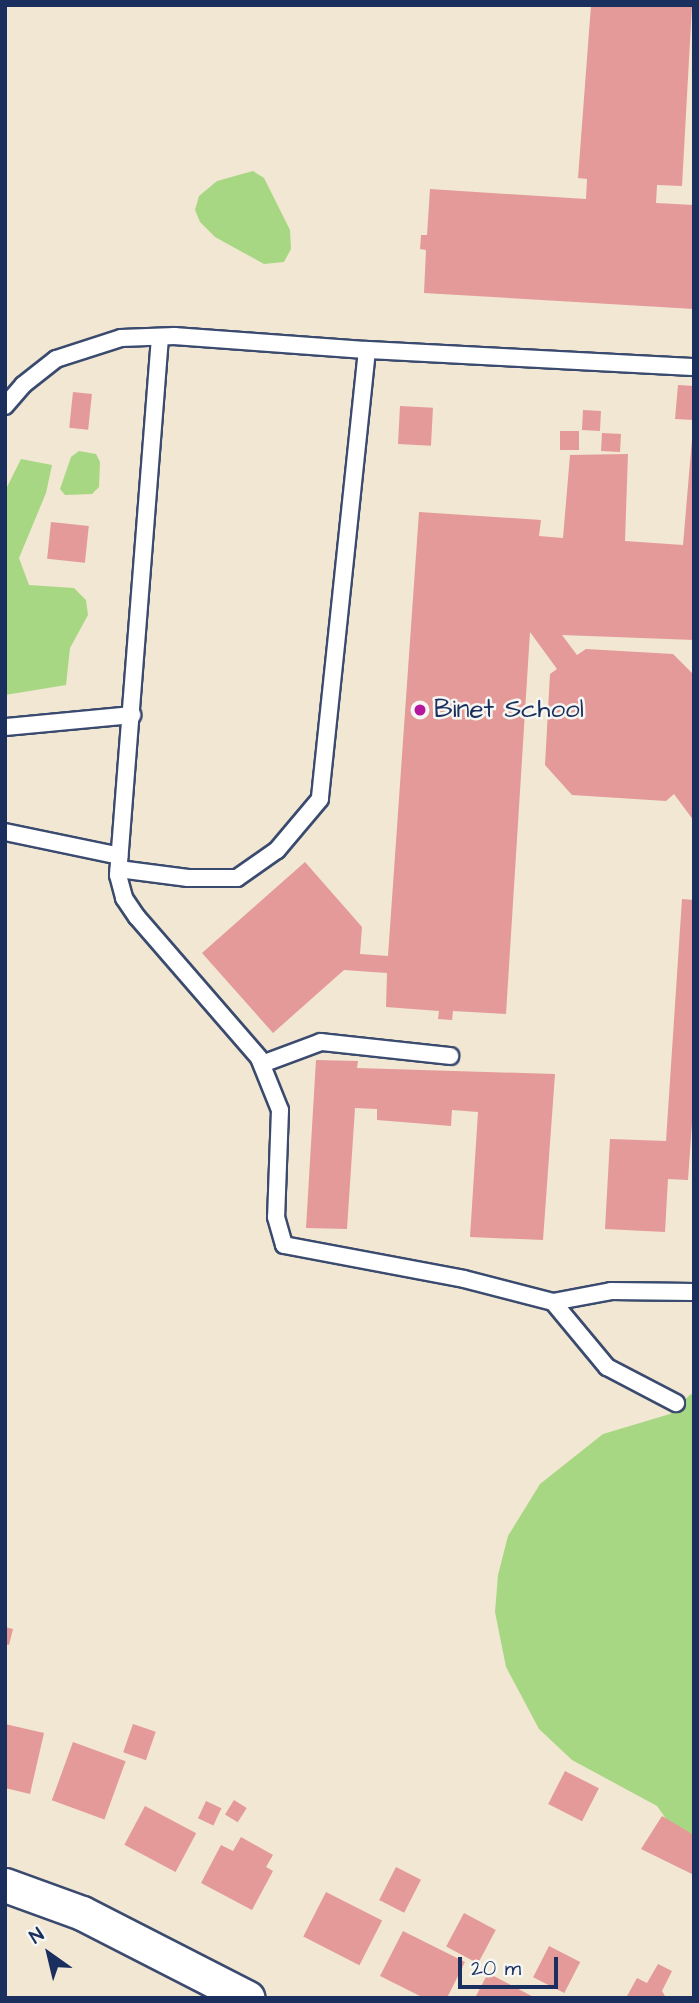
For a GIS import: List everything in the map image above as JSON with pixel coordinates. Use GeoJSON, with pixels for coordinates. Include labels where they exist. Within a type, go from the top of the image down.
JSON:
{"type":"FeatureCollection","features":[{"type":"Feature","properties":{"kind":"street"},"geometry":{"type":"LineString","coordinates":[[5,1885],[82,1913],[243,1997]]}},
{"type":"Feature","properties":{"kind":"lane"},"geometry":{"type":"LineString","coordinates":[[160,337],[134,638],[132,715],[119,862],[124,898],[137,917],[262,1064],[280,1111],[276,1217],[284,1245],[464,1279],[552,1301],[611,1291],[694,1292]]}},
{"type":"Feature","properties":{"kind":"lane"},"geometry":{"type":"LineString","coordinates":[[5,406],[23,385],[56,359],[121,338],[160,337],[694,367]]}},
{"type":"Feature","properties":{"kind":"lane"},"geometry":{"type":"LineString","coordinates":[[5,832],[188,878],[237,878],[278,850],[320,799],[367,350]]}},
{"type":"Feature","properties":{"kind":"lane"},"geometry":{"type":"LineString","coordinates":[[5,727],[132,715]]}},
{"type":"Feature","properties":{"kind":"lane"},"geometry":{"type":"LineString","coordinates":[[262,1064],[321,1042],[450,1056]]}},
{"type":"Feature","properties":{"kind":"lane"},"geometry":{"type":"LineString","coordinates":[[552,1301],[607,1367],[676,1403]]}},
{"type":"Feature","properties":{"kind":"green space"},"geometry":{"type":"Polygon","coordinates":[[[253,171],[264,178],[290,230],[291,249],[284,262],[264,264],[215,237],[200,222],[195,210],[199,196],[217,181],[253,171]]]}},
{"type":"Feature","properties":{"kind":"green space"},"geometry":{"type":"Polygon","coordinates":[[[79,451],[96,454],[100,462],[99,487],[92,494],[65,495],[60,489],[71,457],[79,451]]]}},
{"type":"Feature","properties":{"kind":"green space"},"geometry":{"type":"Polygon","coordinates":[[[21,459],[52,465],[46,493],[19,558],[29,585],[74,588],[86,600],[88,615],[70,648],[66,685],[5,695],[5,491],[21,459]]]}},
{"type":"Feature","properties":{"kind":"green space"},"geometry":{"type":"Polygon","coordinates":[[[691,1394],[694,1396],[694,1835],[669,1823],[657,1806],[572,1760],[539,1729],[506,1667],[495,1612],[498,1575],[508,1536],[540,1484],[603,1434],[670,1414],[691,1394]]]}},
{"type":"Feature","properties":{"kind":"building"},"geometry":{"type":"Polygon","coordinates":[[[591,5],[692,5],[682,186],[657,185],[656,203],[694,205],[694,309],[424,293],[426,250],[420,249],[421,235],[427,235],[430,189],[586,199],[587,179],[578,178],[591,5]]]}},
{"type":"Feature","properties":{"kind":"building"},"geometry":{"type":"Polygon","coordinates":[[[678,385],[694,386],[694,420],[675,419],[678,385]]]}},
{"type":"Feature","properties":{"kind":"building"},"geometry":{"type":"Polygon","coordinates":[[[73,392],[92,394],[88,430],[69,428],[73,392]]]}},
{"type":"Feature","properties":{"kind":"building"},"geometry":{"type":"Polygon","coordinates":[[[400,406],[433,408],[431,446],[398,444],[400,406]]]}},
{"type":"Feature","properties":{"kind":"building"},"geometry":{"type":"Polygon","coordinates":[[[583,410],[601,411],[600,431],[582,430],[583,410]]]}},
{"type":"Feature","properties":{"kind":"building"},"geometry":{"type":"Polygon","coordinates":[[[560,431],[579,431],[579,450],[560,450],[560,431]]]}},
{"type":"Feature","properties":{"kind":"building"},"geometry":{"type":"Polygon","coordinates":[[[602,433],[621,434],[620,452],[601,451],[602,433]]]}},
{"type":"Feature","properties":{"kind":"building"},"geometry":{"type":"Polygon","coordinates":[[[692,439],[694,640],[562,635],[577,655],[586,649],[673,654],[694,675],[694,821],[674,794],[666,801],[572,795],[545,765],[550,674],[557,669],[530,632],[506,1014],[453,1011],[452,1020],[438,1019],[439,1011],[386,1007],[387,973],[344,970],[273,1033],[202,953],[305,862],[362,927],[360,954],[388,956],[419,512],[541,520],[539,536],[563,538],[570,455],[628,454],[625,541],[683,545],[692,439]]]}},
{"type":"Feature","properties":{"kind":"building"},"geometry":{"type":"Polygon","coordinates":[[[51,522],[89,526],[85,563],[47,559],[51,522]]]}},
{"type":"Feature","properties":{"kind":"building"},"geometry":{"type":"Polygon","coordinates":[[[682,899],[694,900],[694,1094],[688,1180],[668,1179],[665,1232],[605,1229],[610,1139],[666,1141],[682,899]]]}},
{"type":"Feature","properties":{"kind":"building"},"geometry":{"type":"Polygon","coordinates":[[[316,1060],[358,1061],[357,1068],[555,1074],[543,1240],[470,1237],[478,1112],[452,1110],[451,1126],[377,1120],[377,1109],[355,1108],[347,1229],[306,1228],[316,1060]]]}},
{"type":"Feature","properties":{"kind":"building"},"geometry":{"type":"Polygon","coordinates":[[[5,1627],[13,1629],[9,1645],[5,1644],[5,1627]]]}},
{"type":"Feature","properties":{"kind":"building"},"geometry":{"type":"Polygon","coordinates":[[[5,1724],[44,1733],[30,1794],[5,1788],[5,1724]]]}},
{"type":"Feature","properties":{"kind":"building"},"geometry":{"type":"Polygon","coordinates":[[[133,1724],[156,1732],[146,1760],[123,1752],[133,1724]]]}},
{"type":"Feature","properties":{"kind":"building"},"geometry":{"type":"Polygon","coordinates":[[[73,1742],[126,1761],[104,1819],[52,1800],[73,1742]]]}},
{"type":"Feature","properties":{"kind":"building"},"geometry":{"type":"Polygon","coordinates":[[[565,1771],[599,1788],[582,1821],[548,1804],[565,1771]]]}},
{"type":"Feature","properties":{"kind":"building"},"geometry":{"type":"Polygon","coordinates":[[[234,1800],[247,1808],[238,1822],[225,1814],[234,1800]]]}},
{"type":"Feature","properties":{"kind":"building"},"geometry":{"type":"Polygon","coordinates":[[[206,1801],[221,1808],[213,1825],[198,1818],[206,1801]]]}},
{"type":"Feature","properties":{"kind":"building"},"geometry":{"type":"Polygon","coordinates":[[[145,1806],[196,1833],[176,1872],[124,1845],[145,1806]]]}},
{"type":"Feature","properties":{"kind":"building"},"geometry":{"type":"Polygon","coordinates":[[[662,1816],[694,1835],[694,1875],[641,1849],[662,1816]]]}},
{"type":"Feature","properties":{"kind":"building"},"geometry":{"type":"Polygon","coordinates":[[[241,1837],[273,1855],[266,1867],[273,1871],[252,1910],[201,1883],[221,1845],[233,1851],[241,1837]]]}},
{"type":"Feature","properties":{"kind":"building"},"geometry":{"type":"Polygon","coordinates":[[[396,1867],[421,1880],[404,1913],[379,1900],[396,1867]]]}},
{"type":"Feature","properties":{"kind":"building"},"geometry":{"type":"Polygon","coordinates":[[[326,1892],[382,1921],[359,1965],[303,1937],[326,1892]]]}},
{"type":"Feature","properties":{"kind":"building"},"geometry":{"type":"Polygon","coordinates":[[[464,1913],[496,1930],[478,1963],[446,1947],[464,1913]]]}},
{"type":"Feature","properties":{"kind":"building"},"geometry":{"type":"Polygon","coordinates":[[[403,1931],[465,1962],[447,1998],[424,1998],[380,1976],[403,1931]]]}},
{"type":"Feature","properties":{"kind":"building"},"geometry":{"type":"Polygon","coordinates":[[[549,1946],[580,1962],[564,1993],[533,1977],[549,1946]]]}},
{"type":"Feature","properties":{"kind":"building"},"geometry":{"type":"Polygon","coordinates":[[[658,1964],[672,1971],[662,1991],[666,1998],[626,1998],[637,1978],[647,1983],[658,1964]]]}},
{"type":"Feature","properties":{"kind":"building"},"geometry":{"type":"Polygon","coordinates":[[[488,1973],[526,1993],[535,1998],[475,1998],[488,1973]]]}},
{"type":"Feature","properties":{"kind":"place","name":"Binet School"},"geometry":{"type":"Point","coordinates":[420,710]}}]}
